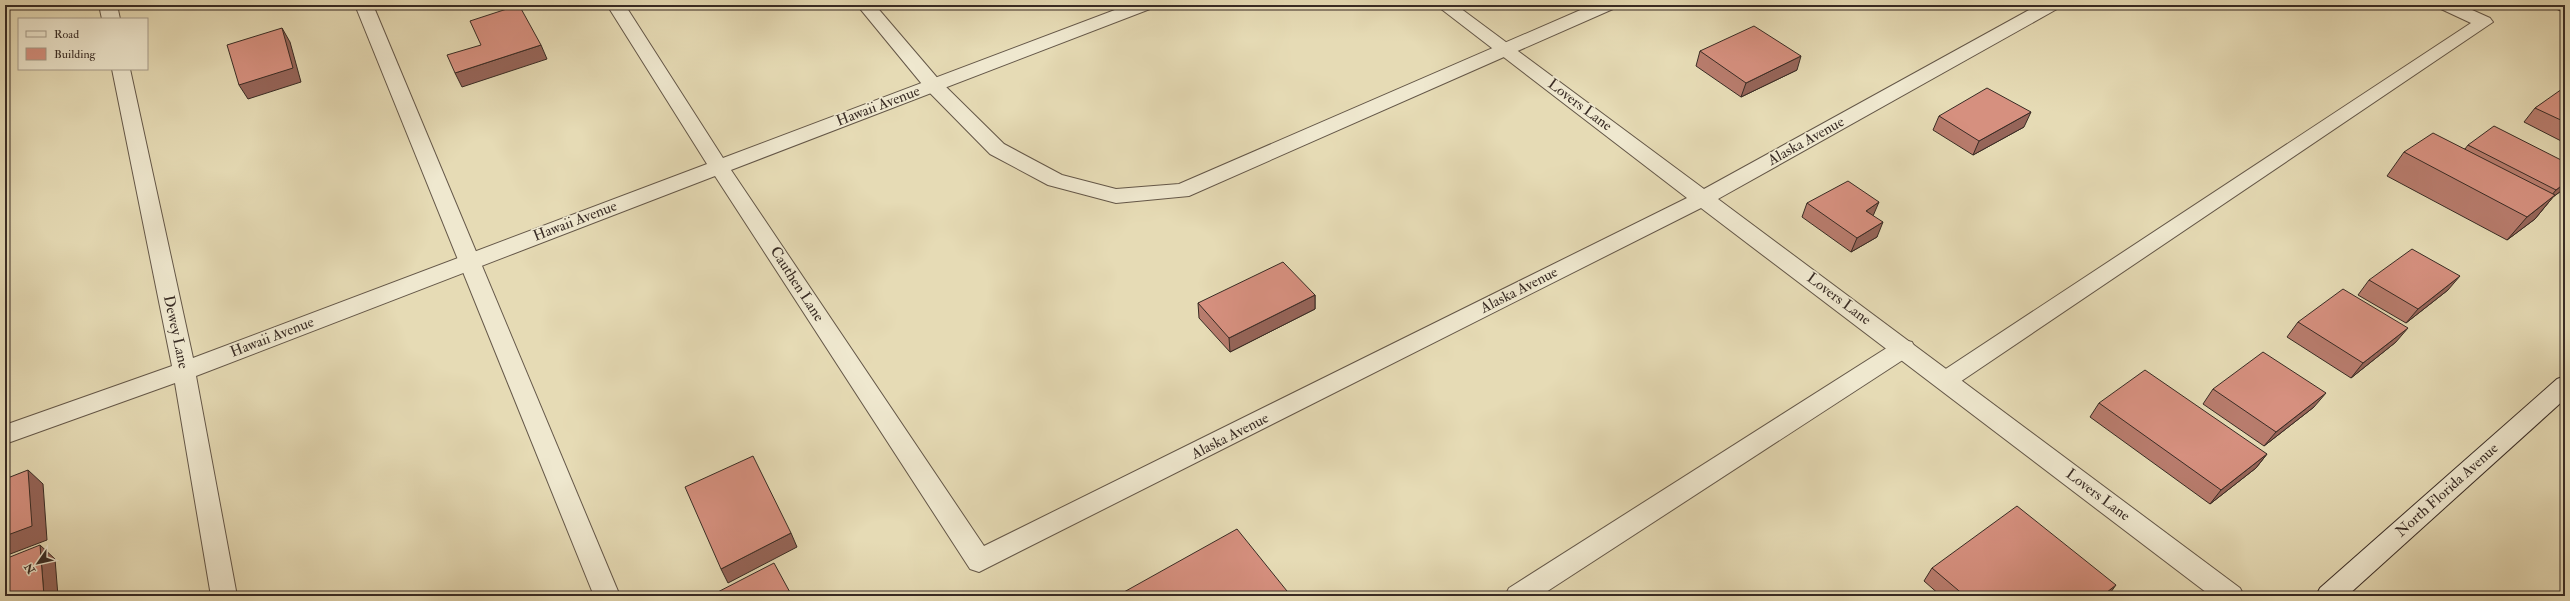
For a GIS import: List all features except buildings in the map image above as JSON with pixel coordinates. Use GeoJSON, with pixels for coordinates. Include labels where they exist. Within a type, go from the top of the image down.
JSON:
{"type":"FeatureCollection","features":[{"type":"Feature","properties":{"kind":"street"},"geometry":{"type":"LineString","coordinates":[[108,5],[111,18]]}},
{"type":"Feature","properties":{"kind":"street"},"geometry":{"type":"LineString","coordinates":[[364,5],[471,261],[607,596]]}},
{"type":"Feature","properties":{"kind":"street","name":"Cauthen Lane"},"geometry":{"type":"LineString","coordinates":[[616,5],[718,166],[980,561]]}},
{"type":"Feature","properties":{"kind":"street"},"geometry":{"type":"LineString","coordinates":[[866,5],[933,85],[997,149],[1055,180],[1116,196],[1182,191],[1607,5]]}},
{"type":"Feature","properties":{"kind":"street","name":"Hawaii Avenue"},"geometry":{"type":"LineString","coordinates":[[5,435],[184,371],[718,166],[1144,5]]}},
{"type":"Feature","properties":{"kind":"street","name":"Lovers Lane"},"geometry":{"type":"LineString","coordinates":[[1445,5],[1904,348],[2231,596]]}},
{"type":"Feature","properties":{"kind":"street","name":"Alaska Avenue"},"geometry":{"type":"LineString","coordinates":[[980,561],[1704,198],[2051,5]]}},
{"type":"Feature","properties":{"kind":"street"},"geometry":{"type":"LineString","coordinates":[[1946,380],[2484,22],[2447,5]]}},
{"type":"Feature","properties":{"kind":"street","name":"Dewey Lane"},"geometry":{"type":"LineString","coordinates":[[121,70],[184,371],[224,596]]}},
{"type":"Feature","properties":{"kind":"street"},"geometry":{"type":"LineString","coordinates":[[1518,596],[1904,348]]}},
{"type":"Feature","properties":{"kind":"street","name":"North Florida Avenue"},"geometry":{"type":"LineString","coordinates":[[2329,596],[2565,385]]}}]}
